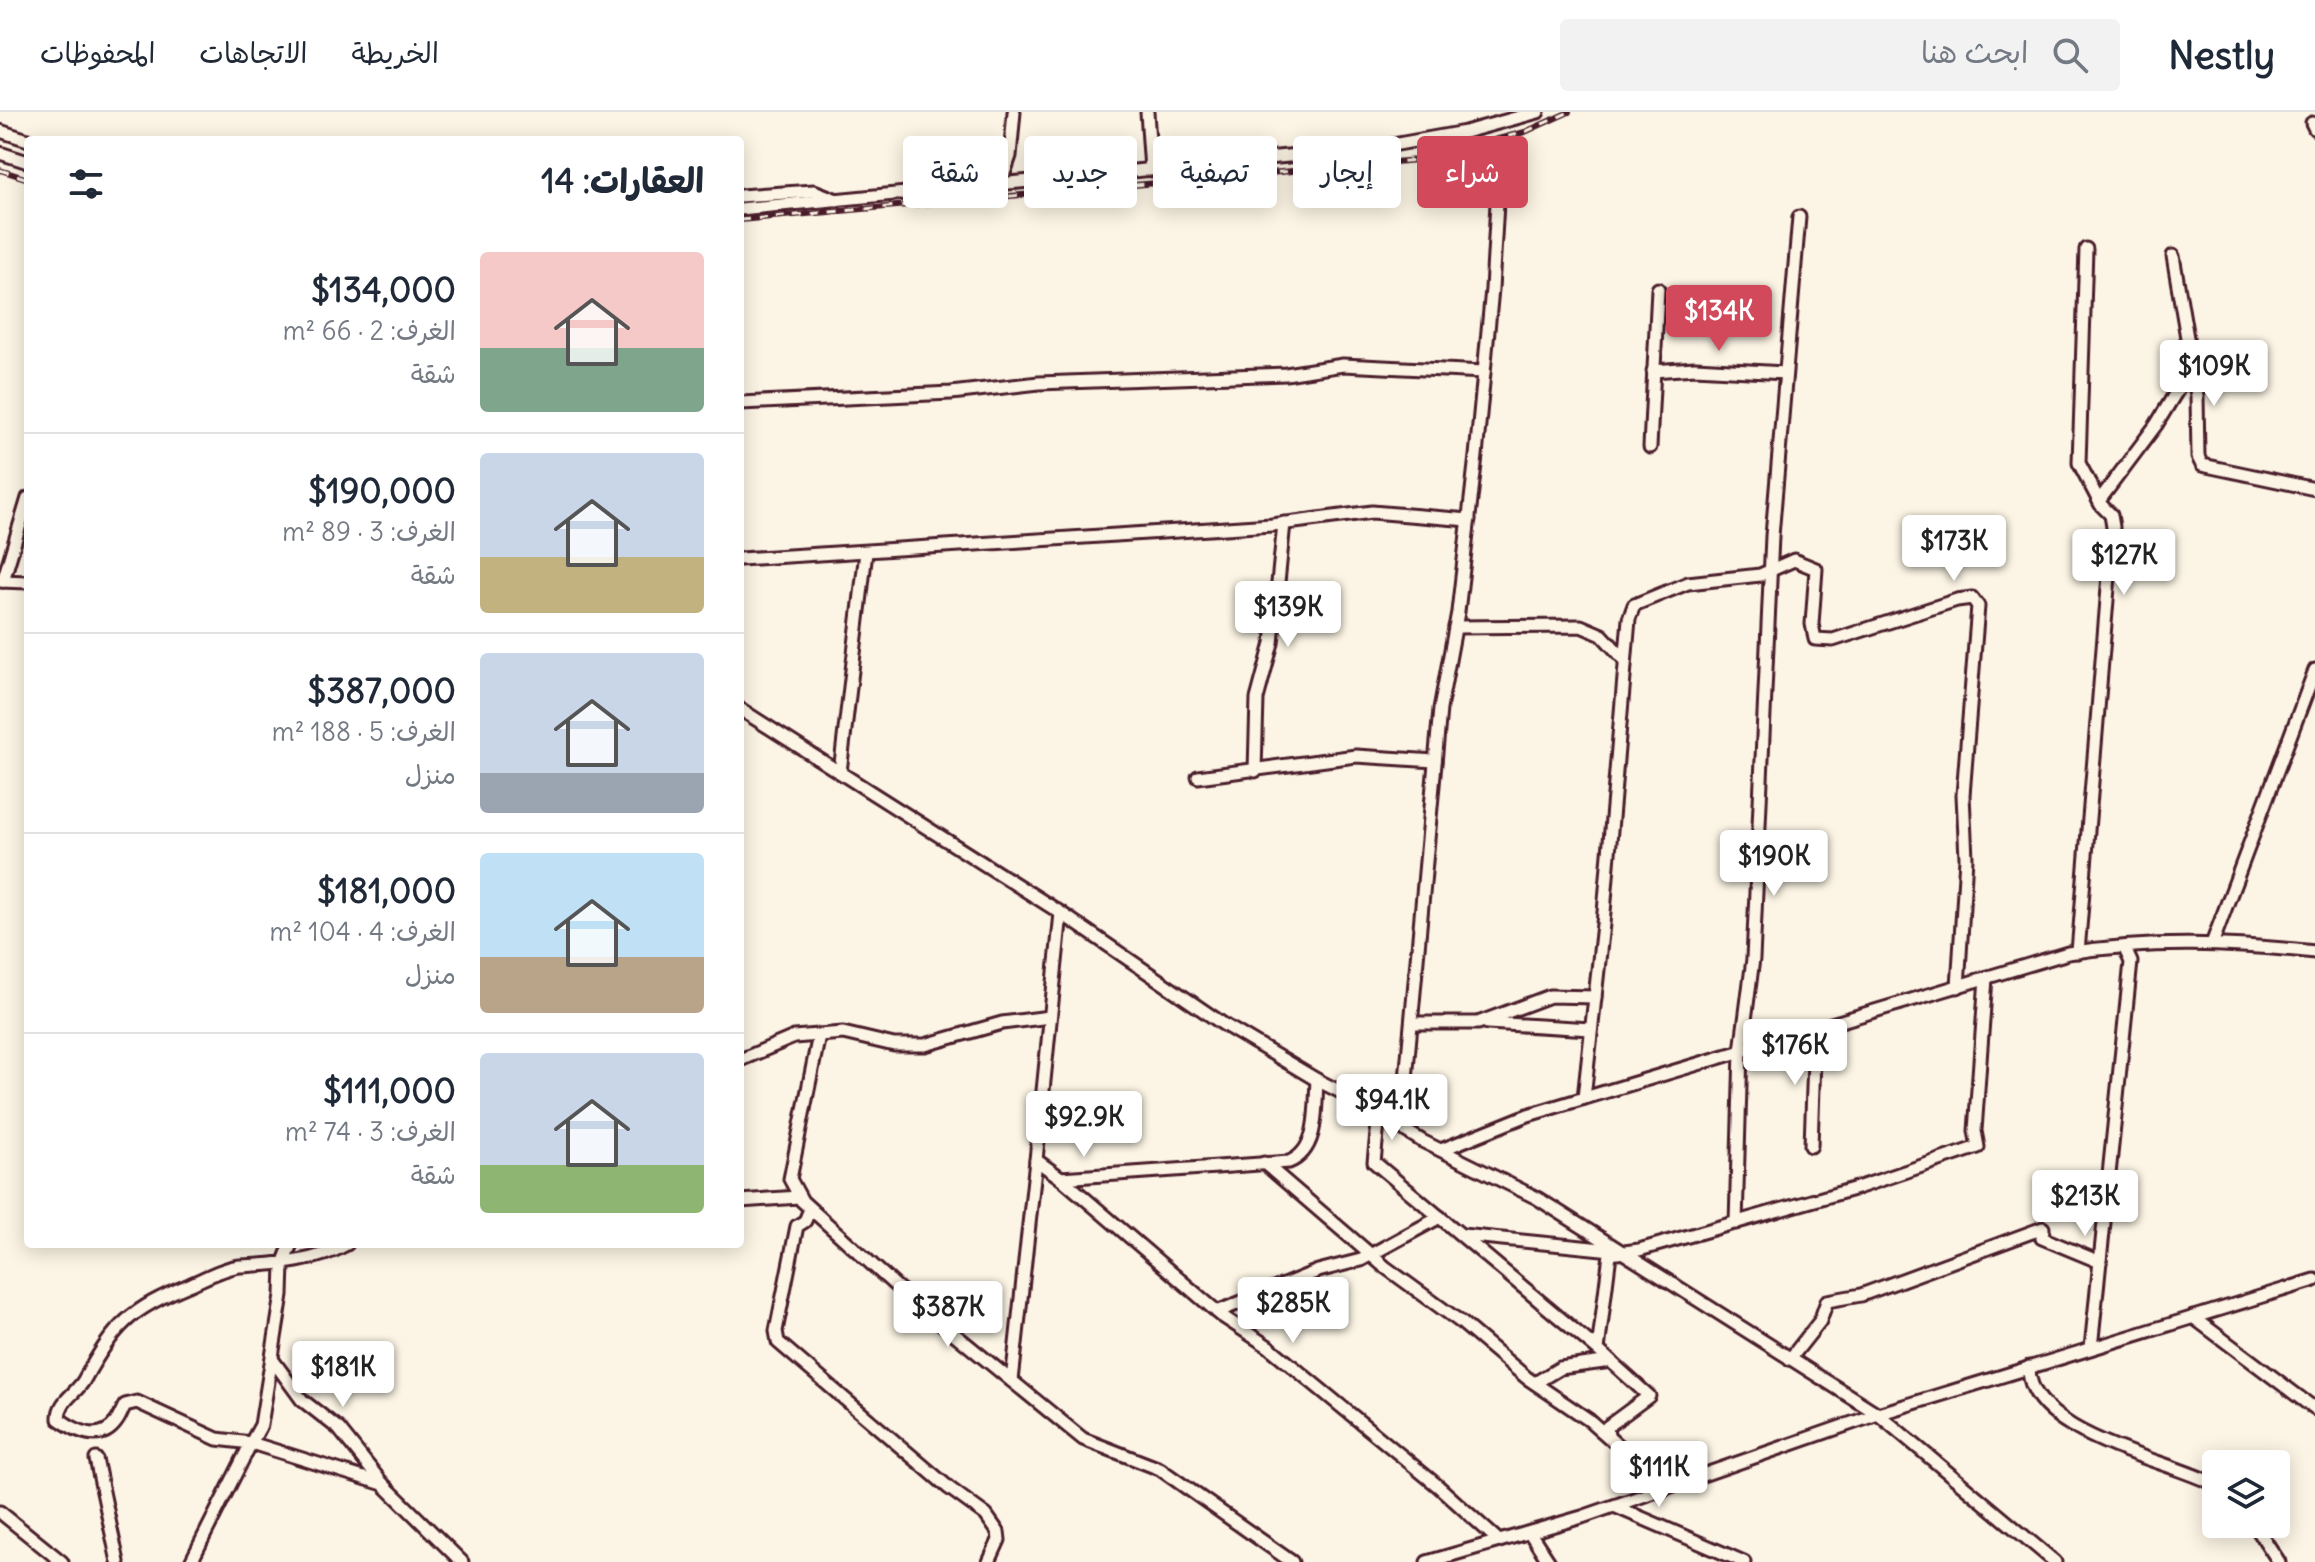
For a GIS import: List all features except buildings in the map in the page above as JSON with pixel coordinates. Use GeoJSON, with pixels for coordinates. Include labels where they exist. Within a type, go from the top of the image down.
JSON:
{"type":"FeatureCollection","features":[{"type":"Feature","properties":{"kind":"street"},"geometry":{"type":"LineString","coordinates":[[1008,162],[1014,112]]}},
{"type":"Feature","properties":{"kind":"street"},"geometry":{"type":"LineString","coordinates":[[1147,112],[1151,170]]}},
{"type":"Feature","properties":{"kind":"street"},"geometry":{"type":"LineString","coordinates":[[1008,184],[1381,147],[1465,132],[1538,112]]}},
{"type":"Feature","properties":{"kind":"street"},"geometry":{"type":"LineString","coordinates":[[0,131],[24,139]]}},
{"type":"Feature","properties":{"kind":"street"},"geometry":{"type":"LineString","coordinates":[[0,153],[24,161]]}},
{"type":"Feature","properties":{"kind":"street"},"geometry":{"type":"LineString","coordinates":[[744,196],[814,191],[837,200]]}},
{"type":"Feature","properties":{"kind":"street"},"geometry":{"type":"LineString","coordinates":[[744,209],[903,194]]}},
{"type":"Feature","properties":{"kind":"street"},"geometry":{"type":"LineString","coordinates":[[1496,208],[1469,520],[1440,709],[1402,1123],[1406,1131],[1537,1198],[1878,1414],[2055,1562]]}},
{"type":"Feature","properties":{"kind":"street"},"geometry":{"type":"LineString","coordinates":[[1736,1223],[1741,1051],[1753,959],[1771,572],[1799,217]]}},
{"type":"Feature","properties":{"kind":"street"},"geometry":{"type":"LineString","coordinates":[[2078,952],[2113,527],[2111,515],[2099,501],[2079,463],[2086,249]]}},
{"type":"Feature","properties":{"kind":"street"},"geometry":{"type":"LineString","coordinates":[[2173,256],[2197,396],[2198,457],[2202,465],[2315,489]]}},
{"type":"Feature","properties":{"kind":"street"},"geometry":{"type":"LineString","coordinates":[[1650,447],[1658,289]]}},
{"type":"Feature","properties":{"kind":"street"},"geometry":{"type":"LineString","coordinates":[[744,403],[951,393],[1039,383],[1286,374],[1343,365],[1484,372]]}},
{"type":"Feature","properties":{"kind":"street"},"geometry":{"type":"LineString","coordinates":[[2099,501],[2156,425],[2192,366]]}},
{"type":"Feature","properties":{"kind":"street"},"geometry":{"type":"LineString","coordinates":[[1653,371],[1695,368],[1785,373]]}},
{"type":"Feature","properties":{"kind":"street"},"geometry":{"type":"LineString","coordinates":[[24,511],[2,581],[24,582]]}},
{"type":"Feature","properties":{"kind":"street"},"geometry":{"type":"LineString","coordinates":[[744,559],[1284,523],[1372,512],[1469,520]]}},
{"type":"Feature","properties":{"kind":"street"},"geometry":{"type":"LineString","coordinates":[[1255,771],[1257,699],[1272,643],[1284,523]]}},
{"type":"Feature","properties":{"kind":"street"},"geometry":{"type":"LineString","coordinates":[[840,772],[866,552]]}},
{"type":"Feature","properties":{"kind":"street"},"geometry":{"type":"LineString","coordinates":[[1584,1098],[1625,660],[1634,605],[1688,583],[1771,572],[1794,560],[1816,569],[1812,624],[1815,639],[1833,640],[1957,600],[1972,598],[1978,606],[1963,795],[1966,858],[1958,987]]}},
{"type":"Feature","properties":{"kind":"street"},"geometry":{"type":"LineString","coordinates":[[1455,627],[1581,626],[1602,635],[1625,660]]}},
{"type":"Feature","properties":{"kind":"street"},"geometry":{"type":"LineString","coordinates":[[2212,944],[2315,670]]}},
{"type":"Feature","properties":{"kind":"street"},"geometry":{"type":"LineString","coordinates":[[744,712],[1061,913],[1159,982],[1317,1080],[1402,1123]]}},
{"type":"Feature","properties":{"kind":"street"},"geometry":{"type":"LineString","coordinates":[[1198,777],[1356,756],[1435,761]]}},
{"type":"Feature","properties":{"kind":"street"},"geometry":{"type":"LineString","coordinates":[[1012,1381],[1061,913]]}},
{"type":"Feature","properties":{"kind":"street"},"geometry":{"type":"LineString","coordinates":[[1441,1150],[1528,1115],[2078,952],[2125,949],[2143,943],[2212,944],[2315,952]]}},
{"type":"Feature","properties":{"kind":"street"},"geometry":{"type":"LineString","coordinates":[[2091,1348],[2131,962],[2125,949]]}},
{"type":"Feature","properties":{"kind":"street"},"geometry":{"type":"LineString","coordinates":[[1461,1235],[1639,1250],[1857,1188],[1978,1147],[1975,1131],[1986,978]]}},
{"type":"Feature","properties":{"kind":"street"},"geometry":{"type":"LineString","coordinates":[[1478,1023],[1550,996],[1595,997]]}},
{"type":"Feature","properties":{"kind":"street"},"geometry":{"type":"LineString","coordinates":[[744,1058],[794,1037],[843,1033],[894,1045],[925,1045],[1002,1023],[1050,1017]]}},
{"type":"Feature","properties":{"kind":"street"},"geometry":{"type":"LineString","coordinates":[[1412,1023],[1591,1029]]}},
{"type":"Feature","properties":{"kind":"street"},"geometry":{"type":"LineString","coordinates":[[1811,1146],[1815,1029]]}},
{"type":"Feature","properties":{"kind":"street"},"geometry":{"type":"LineString","coordinates":[[819,1035],[792,1166],[792,1187],[799,1197],[898,1288],[1083,1439],[1160,1469],[1292,1562]]}},
{"type":"Feature","properties":{"kind":"street"},"geometry":{"type":"LineString","coordinates":[[1061,1178],[1289,1162],[1306,1152],[1317,1080]]}},
{"type":"Feature","properties":{"kind":"street"},"geometry":{"type":"LineString","coordinates":[[1379,1114],[1374,1162],[1649,1396],[1607,1427],[1608,1436]]}},
{"type":"Feature","properties":{"kind":"street"},"geometry":{"type":"LineString","coordinates":[[1036,1160],[1217,1312],[1261,1341],[1438,1486],[1499,1541]]}},
{"type":"Feature","properties":{"kind":"street"},"geometry":{"type":"LineString","coordinates":[[1264,1163],[1371,1254],[1535,1383],[1608,1436],[1666,1488]]}},
{"type":"Feature","properties":{"kind":"street"},"geometry":{"type":"LineString","coordinates":[[744,1201],[799,1197]]}},
{"type":"Feature","properties":{"kind":"street"},"geometry":{"type":"LineString","coordinates":[[810,1209],[805,1221],[797,1226],[776,1331],[778,1342],[949,1488],[986,1515],[998,1532],[999,1540],[989,1562]]}},
{"type":"Feature","properties":{"kind":"street"},"geometry":{"type":"LineString","coordinates":[[1217,1312],[1371,1254],[1440,1217]]}},
{"type":"Feature","properties":{"kind":"street"},"geometry":{"type":"LineString","coordinates":[[1790,1359],[1820,1321],[1827,1301],[1861,1295],[2043,1228],[2042,1238],[2100,1262]]}},
{"type":"Feature","properties":{"kind":"street"},"geometry":{"type":"LineString","coordinates":[[191,1562],[261,1425],[282,1295],[283,1264],[289,1248]]}},
{"type":"Feature","properties":{"kind":"street"},"geometry":{"type":"LineString","coordinates":[[340,1248],[283,1264],[225,1270],[136,1309],[103,1344],[83,1382],[58,1413],[59,1419],[73,1429],[95,1434],[116,1422],[125,1405],[137,1402],[217,1439],[251,1443],[383,1484]]}},
{"type":"Feature","properties":{"kind":"street"},"geometry":{"type":"LineString","coordinates":[[1598,1350],[1610,1254],[1615,1250]]}},
{"type":"Feature","properties":{"kind":"street"},"geometry":{"type":"LineString","coordinates":[[1427,1562],[1614,1506],[1878,1414],[2315,1280]]}},
{"type":"Feature","properties":{"kind":"street"},"geometry":{"type":"LineString","coordinates":[[2193,1317],[2315,1409]]}},
{"type":"Feature","properties":{"kind":"street"},"geometry":{"type":"LineString","coordinates":[[272,1359],[302,1400],[339,1429],[383,1484],[462,1562]]}},
{"type":"Feature","properties":{"kind":"street"},"geometry":{"type":"LineString","coordinates":[[1535,1383],[1560,1368],[1611,1361]]}},
{"type":"Feature","properties":{"kind":"street"},"geometry":{"type":"LineString","coordinates":[[2029,1367],[2029,1382],[2046,1409],[2089,1436],[2202,1480]]}},
{"type":"Feature","properties":{"kind":"street"},"geometry":{"type":"LineString","coordinates":[[96,1459],[118,1562]]}},
{"type":"Feature","properties":{"kind":"street"},"geometry":{"type":"LineString","coordinates":[[1614,1506],[1744,1562]]}},
{"type":"Feature","properties":{"kind":"street"},"geometry":{"type":"LineString","coordinates":[[0,1512],[62,1562]]}},
{"type":"Feature","properties":{"kind":"street"},"geometry":{"type":"LineString","coordinates":[[1530,1533],[1549,1562]]}},
{"type":"Feature","properties":{"kind":"street"},"geometry":{"type":"LineString","coordinates":[[2263,1538],[2279,1562]]}},
{"type":"Feature","properties":{"kind":"railway"},"geometry":{"type":"LineString","coordinates":[[744,220],[1417,160],[1525,132],[1569,112]]}},
{"type":"Feature","properties":{"kind":"railway"},"geometry":{"type":"LineString","coordinates":[[0,170],[24,178]]}}]}
